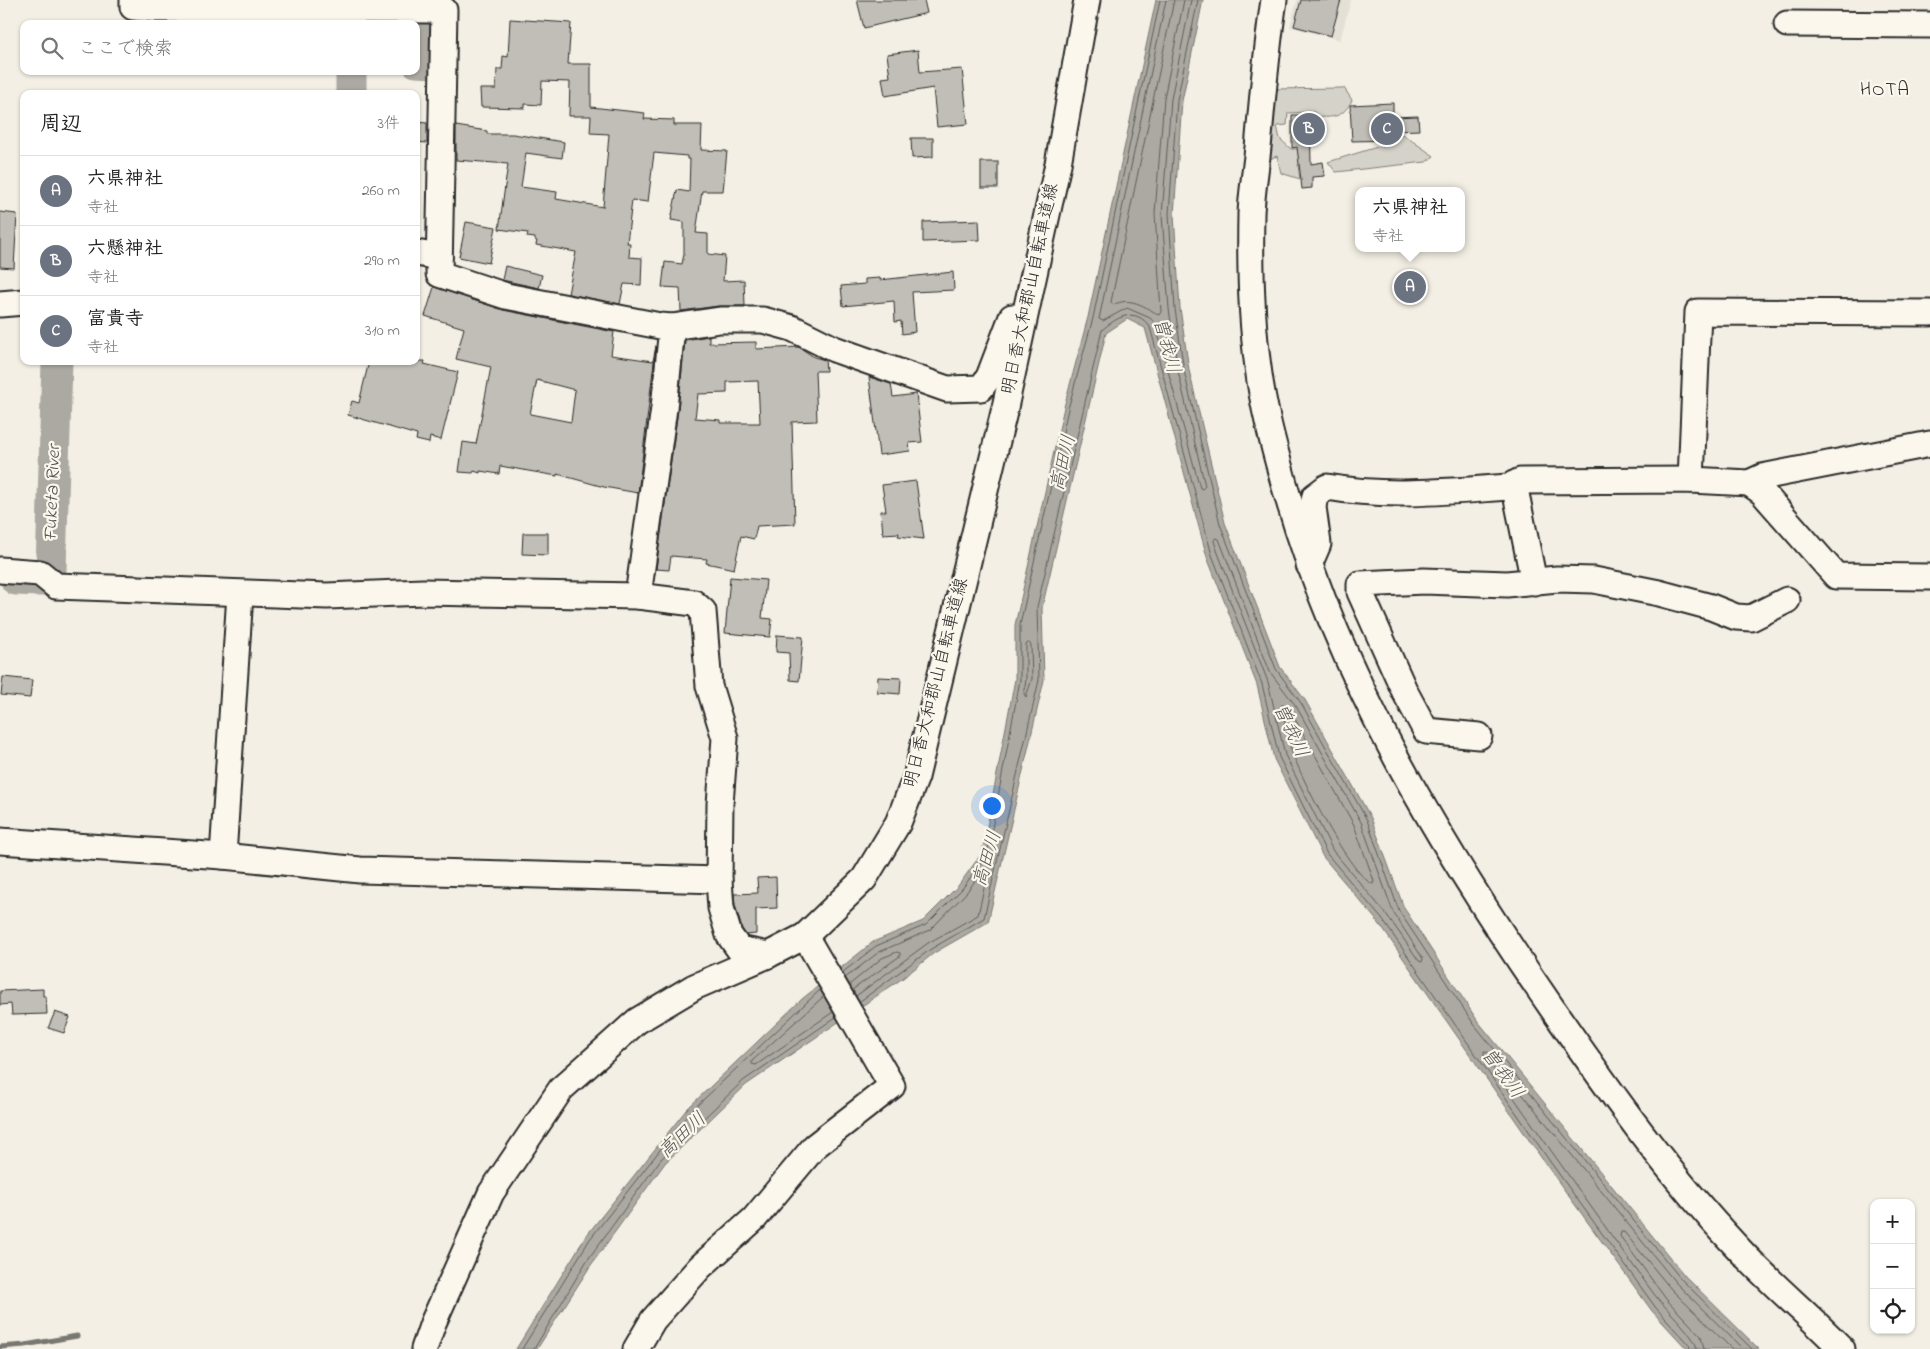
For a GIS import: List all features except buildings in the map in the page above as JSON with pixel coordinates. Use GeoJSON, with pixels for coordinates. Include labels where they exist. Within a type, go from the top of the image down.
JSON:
{"type":"FeatureCollection","features":[{"type":"Feature","properties":{"kind":"street"},"geometry":{"type":"LineString","coordinates":[[133,0],[133,7],[156,9],[444,10],[428,255],[439,274],[506,296],[672,327],[720,320],[763,320],[792,328],[834,349],[947,389],[981,388],[989,377],[1035,267]]}},
{"type":"Feature","properties":{"kind":"street","name":"明日香大和郡山自転車道線"},"geometry":{"type":"LineString","coordinates":[[424,1349],[432,1323],[490,1193],[560,1089],[637,1021],[694,987],[808,940],[864,879],[898,822],[916,777],[1004,412],[1058,164],[1087,0]]}},
{"type":"Feature","properties":{"kind":"street"},"geometry":{"type":"LineString","coordinates":[[1274,0],[1265,54],[1252,212],[1252,288],[1258,366],[1268,427],[1309,565],[1360,686],[1399,764],[1465,880],[1601,1079],[1670,1169],[1736,1247],[1836,1343],[1861,1349]]}},
{"type":"Feature","properties":{"kind":"street"},"geometry":{"type":"LineString","coordinates":[[1787,24],[1930,25]]}},
{"type":"Feature","properties":{"kind":"street"},"geometry":{"type":"LineString","coordinates":[[0,304],[20,302]]}},
{"type":"Feature","properties":{"kind":"street"},"geometry":{"type":"LineString","coordinates":[[1691,480],[1698,312],[1930,313]]}},
{"type":"Feature","properties":{"kind":"street"},"geometry":{"type":"LineString","coordinates":[[638,596],[664,408],[672,327]]}},
{"type":"Feature","properties":{"kind":"street"},"geometry":{"type":"LineString","coordinates":[[1749,484],[1762,477],[1930,444]]}},
{"type":"Feature","properties":{"kind":"street"},"geometry":{"type":"LineString","coordinates":[[1309,565],[1318,544],[1313,507],[1315,496],[1327,487],[1358,493],[1420,494],[1510,487],[1520,481],[1691,480],[1749,484],[1762,492],[1836,576],[1930,577]]}},
{"type":"Feature","properties":{"kind":"street"},"geometry":{"type":"LineString","coordinates":[[1514,484],[1534,582]]}},
{"type":"Feature","properties":{"kind":"street"},"geometry":{"type":"LineString","coordinates":[[0,570],[45,576],[56,586],[327,596],[432,592],[638,596],[694,603],[703,611],[709,686],[725,738],[719,880],[721,908],[729,935],[739,949],[768,955]]}},
{"type":"Feature","properties":{"kind":"street"},"geometry":{"type":"LineString","coordinates":[[1479,736],[1426,731],[1405,692],[1360,592],[1360,584],[1424,582],[1507,584],[1556,580],[1594,580],[1624,585],[1711,607],[1736,617],[1750,618],[1787,600]]}},
{"type":"Feature","properties":{"kind":"street"},"geometry":{"type":"LineString","coordinates":[[224,856],[240,594]]}},
{"type":"Feature","properties":{"kind":"street"},"geometry":{"type":"LineString","coordinates":[[0,841],[224,856],[360,870],[719,880]]}},
{"type":"Feature","properties":{"kind":"street"},"geometry":{"type":"LineString","coordinates":[[636,1349],[653,1320],[700,1268],[754,1219],[815,1146],[892,1086],[808,940]]}},
{"type":"Feature","properties":{"kind":"shaded area"},"geometry":{"type":"Polygon","coordinates":[[[1297,0],[1351,0],[1340,40],[1290,27],[1297,0]]]}},
{"type":"Feature","properties":{"kind":"shaded area"},"geometry":{"type":"Polygon","coordinates":[[[1344,88],[1352,100],[1346,110],[1339,115],[1319,117],[1314,112],[1288,113],[1287,125],[1277,126],[1280,139],[1291,149],[1302,149],[1308,163],[1298,165],[1300,179],[1281,173],[1277,156],[1264,161],[1270,89],[1344,88]]]}},
{"type":"Feature","properties":{"kind":"shaded area"},"geometry":{"type":"Polygon","coordinates":[[[1402,134],[1434,156],[1426,162],[1336,172],[1328,162],[1387,144],[1402,134]]]}},
{"type":"Feature","properties":{"kind":"water"},"geometry":{"type":"Polygon","coordinates":[[[1156,0],[1203,0],[1182,101],[1174,215],[1180,308],[1189,370],[1225,523],[1280,667],[1305,700],[1371,818],[1404,908],[1477,1020],[1685,1276],[1759,1349],[1687,1349],[1652,1311],[1547,1166],[1378,922],[1323,857],[1274,759],[1257,685],[1207,557],[1145,328],[1127,319],[1106,333],[1042,608],[1044,680],[988,922],[934,953],[903,978],[746,1085],[665,1163],[591,1265],[537,1349],[516,1349],[586,1236],[686,1110],[802,999],[873,942],[923,921],[958,886],[982,853],[1015,679],[1015,625],[1064,407],[1088,317],[1156,0]]]}},
{"type":"Feature","properties":{"kind":"waterway","name":"Fuketa River"},"geometry":{"type":"LineString","coordinates":[[420,62],[433,63],[434,24]]}},
{"type":"Feature","properties":{"kind":"waterway","name":"Fuketa River"},"geometry":{"type":"LineString","coordinates":[[351,75],[351,90]]}},
{"type":"Feature","properties":{"kind":"waterway","name":"Fuketa River"},"geometry":{"type":"LineString","coordinates":[[16,580],[40,581],[51,570],[57,365]]}},
{"type":"Feature","properties":{"kind":"waterway"},"geometry":{"type":"LineString","coordinates":[[0,1347],[25,1345],[77,1336]]}},
{"type":"Feature","properties":{"kind":"place","name":"六懸神社"},"geometry":{"type":"Point","coordinates":[1309,129]}},
{"type":"Feature","properties":{"kind":"place","name":"富貴寺"},"geometry":{"type":"Point","coordinates":[1387,129]}},
{"type":"Feature","properties":{"kind":"place","name":"六県神社"},"geometry":{"type":"Point","coordinates":[1410,287]}},
{"type":"Feature","properties":{"kind":"district","name":"HOTA"},"geometry":{"type":"Point","coordinates":[1885,90]}},
{"type":"Feature","properties":{"kind":"water label","name":"曽我川"},"geometry":{"type":"Point","coordinates":[1166,346]}},
{"type":"Feature","properties":{"kind":"water label","name":"高田川"},"geometry":{"type":"Point","coordinates":[1064,463]}},
{"type":"Feature","properties":{"kind":"water label","name":"曽我川"},"geometry":{"type":"Point","coordinates":[1290,731]}},
{"type":"Feature","properties":{"kind":"water label","name":"高田川"},"geometry":{"type":"Point","coordinates":[988,859]}},
{"type":"Feature","properties":{"kind":"water label","name":"曽我川"},"geometry":{"type":"Point","coordinates":[1502,1074]}},
{"type":"Feature","properties":{"kind":"water label","name":"高田川"},"geometry":{"type":"Point","coordinates":[683,1136]}}]}
